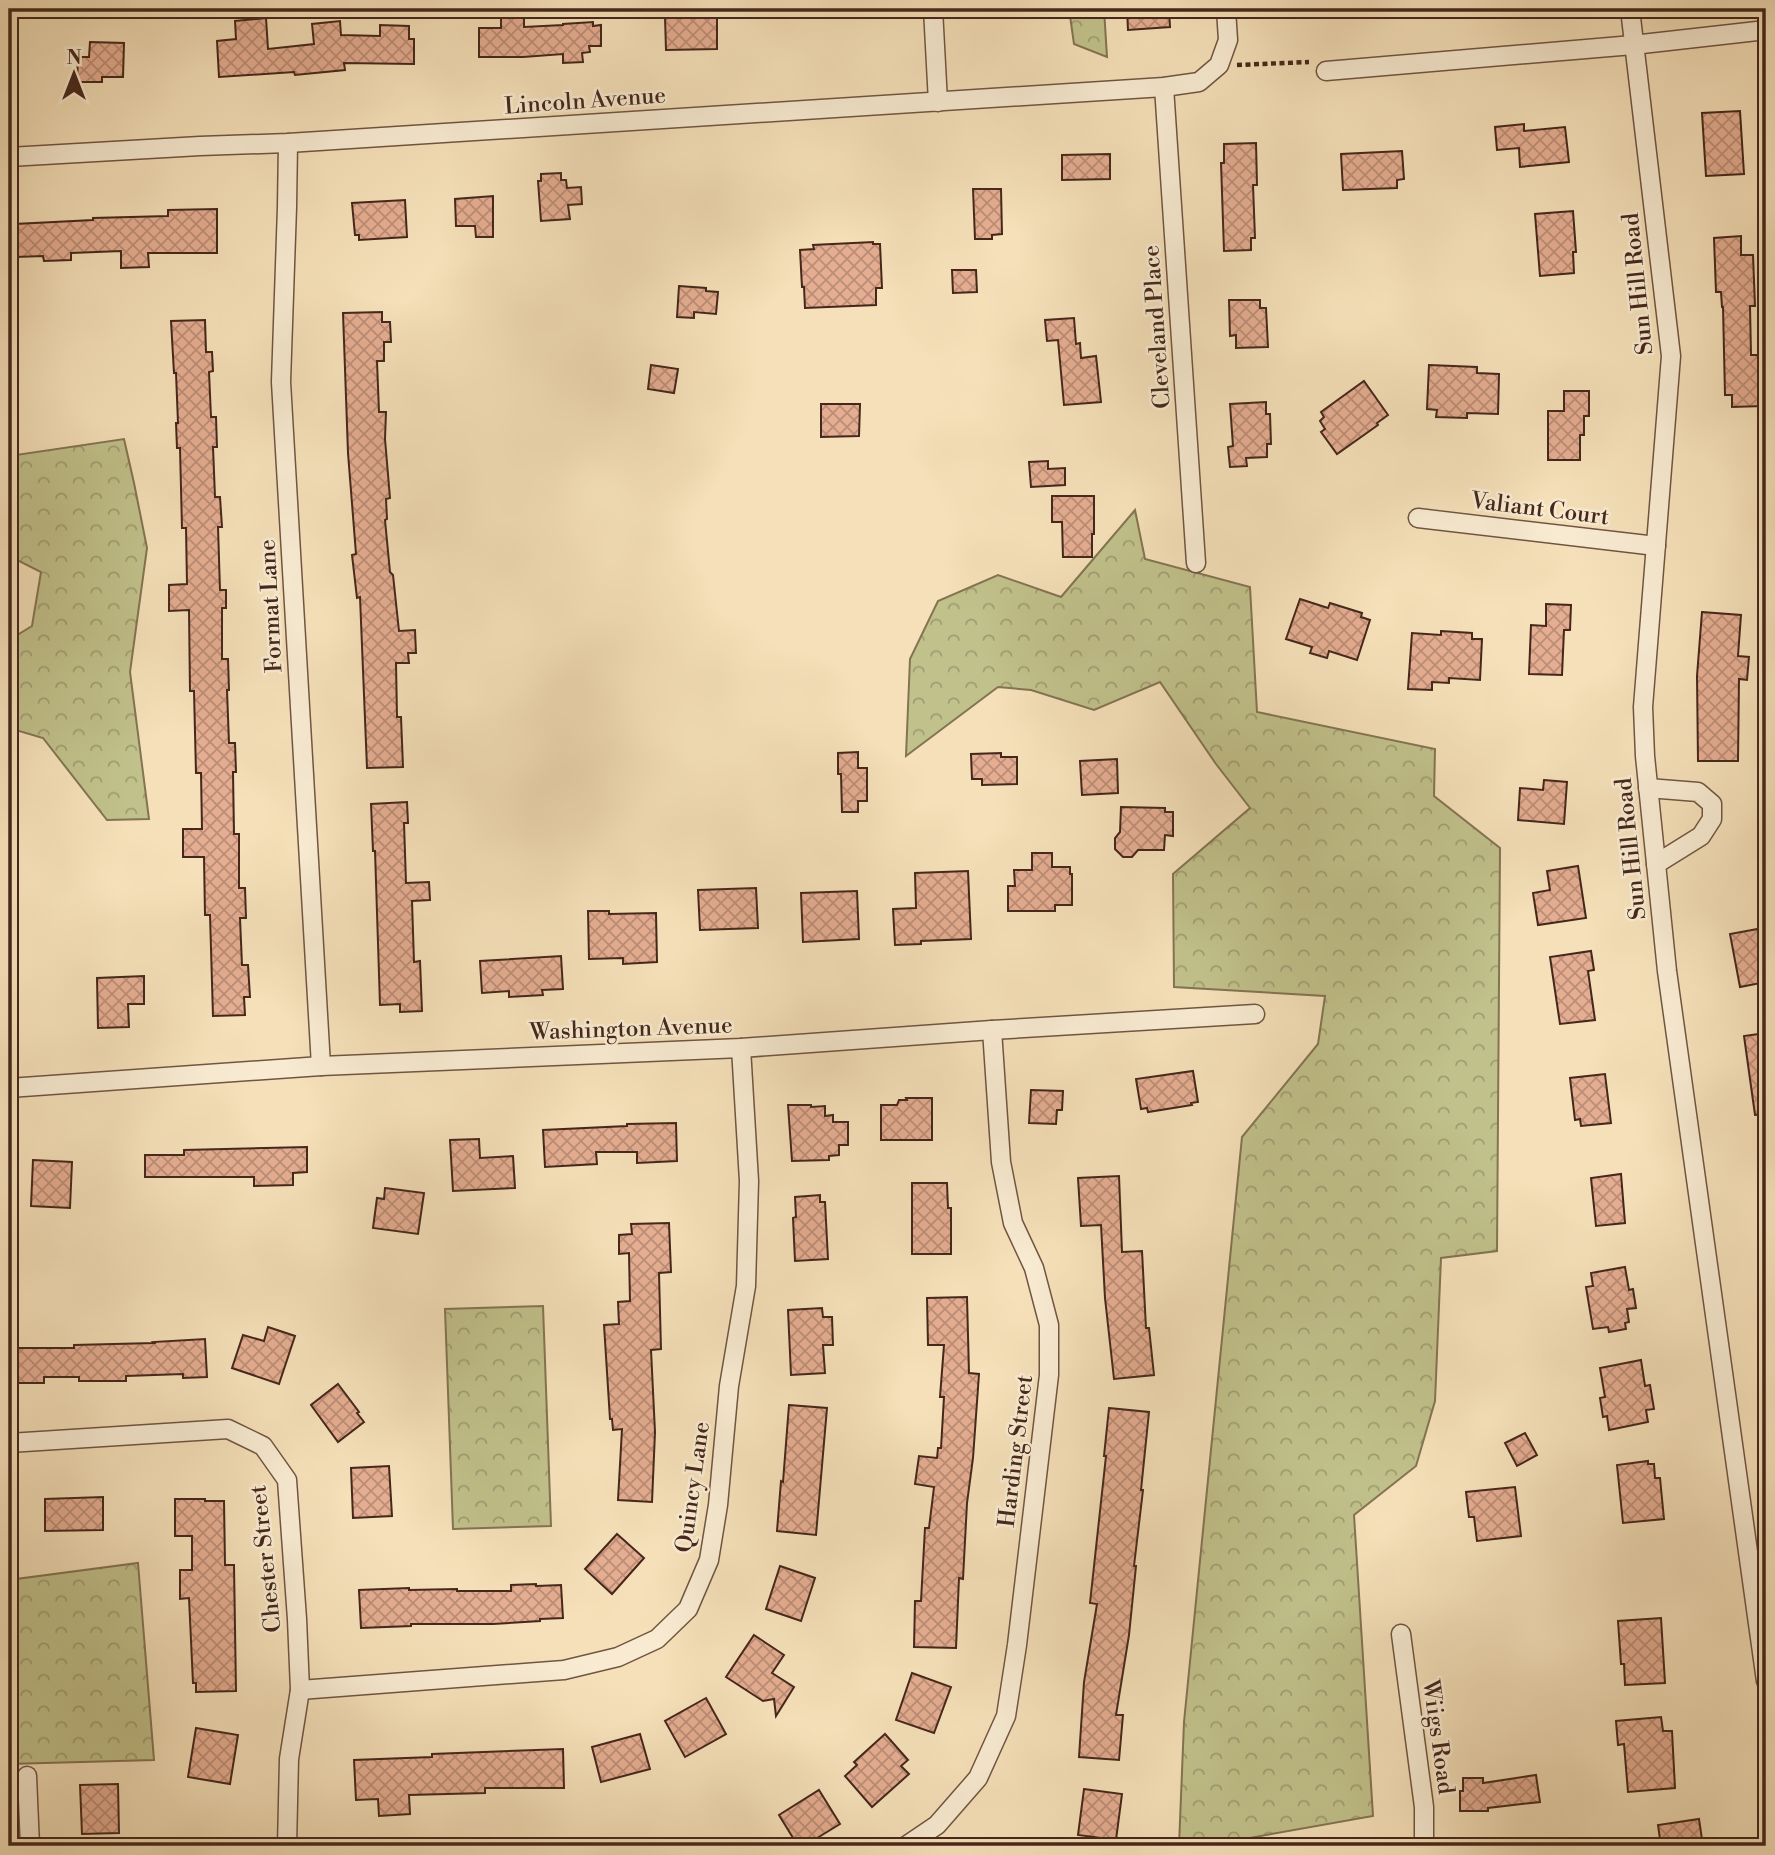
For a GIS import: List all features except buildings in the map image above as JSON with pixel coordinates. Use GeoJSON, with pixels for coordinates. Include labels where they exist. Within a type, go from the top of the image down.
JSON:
{"type":"FeatureCollection","features":[{"type":"Feature","properties":{"kind":"street"},"geometry":{"type":"LineString","coordinates":[[933,9],[938,102]]}},
{"type":"Feature","properties":{"kind":"street"},"geometry":{"type":"LineString","coordinates":[[1219,65],[1228,40],[1226,9]]}},
{"type":"Feature","properties":{"kind":"street","name":"Sun Hill Road"},"geometry":{"type":"LineString","coordinates":[[1630,9],[1671,356],[1643,708],[1648,788],[1667,971],[1766,1681]]}},
{"type":"Feature","properties":{"kind":"street"},"geometry":{"type":"LineString","coordinates":[[1326,71],[1633,45],[1766,30]]}},
{"type":"Feature","properties":{"kind":"street","name":"Lincoln Avenue"},"geometry":{"type":"LineString","coordinates":[[9,157],[288,143],[1164,87],[1199,82],[1219,65]]}},
{"type":"Feature","properties":{"kind":"street","name":"Cleveland Place"},"geometry":{"type":"LineString","coordinates":[[1164,87],[1196,563]]}},
{"type":"Feature","properties":{"kind":"street","name":"Format Lane"},"geometry":{"type":"LineString","coordinates":[[288,143],[281,382],[321,1066]]}},
{"type":"Feature","properties":{"kind":"street","name":"Valiant Court"},"geometry":{"type":"LineString","coordinates":[[1418,517],[1656,546]]}},
{"type":"Feature","properties":{"kind":"street"},"geometry":{"type":"LineString","coordinates":[[1648,788],[1698,792],[1712,804],[1712,819],[1701,836],[1656,864]]}},
{"type":"Feature","properties":{"kind":"street","name":"Washington Avenue"},"geometry":{"type":"LineString","coordinates":[[9,1088],[321,1066],[741,1048],[1255,1014]]}},
{"type":"Feature","properties":{"kind":"street","name":"Harding Street"},"geometry":{"type":"LineString","coordinates":[[906,1846],[937,1825],[978,1778],[1006,1716],[1049,1375],[1049,1325],[1034,1268],[1013,1223],[1001,1162],[992,1030]]}},
{"type":"Feature","properties":{"kind":"street","name":"Quincy Lane"},"geometry":{"type":"LineString","coordinates":[[300,1690],[564,1670],[618,1657],[657,1639],[688,1609],[709,1560],[718,1505],[729,1386],[746,1286],[749,1181],[741,1048]]}},
{"type":"Feature","properties":{"kind":"street","name":"Chester Street"},"geometry":{"type":"LineString","coordinates":[[9,1443],[228,1429],[263,1446],[287,1480],[298,1619],[300,1690],[289,1759],[287,1846]]}},
{"type":"Feature","properties":{"kind":"street","name":"Wiigs Road"},"geometry":{"type":"LineString","coordinates":[[1401,1634],[1424,1807],[1424,1846]]}},
{"type":"Feature","properties":{"kind":"street"},"geometry":{"type":"LineString","coordinates":[[27,1776],[30,1846]]}},
{"type":"Feature","properties":{"kind":"path"},"geometry":{"type":"LineString","coordinates":[[1219,65],[1318,62],[1326,71]]}},
{"type":"Feature","properties":{"kind":"green space"},"geometry":{"type":"Polygon","coordinates":[[[1069,9],[1104,9],[1107,57],[1074,44],[1069,9]]]}},
{"type":"Feature","properties":{"kind":"green space"},"geometry":{"type":"Polygon","coordinates":[[[124,439],[147,548],[130,672],[149,819],[107,820],[43,738],[9,728],[9,640],[32,626],[41,572],[9,556],[9,456],[124,439]]]}},
{"type":"Feature","properties":{"kind":"green space"},"geometry":{"type":"Polygon","coordinates":[[[1135,510],[1145,559],[1250,587],[1257,712],[1435,749],[1434,796],[1500,848],[1497,1251],[1441,1258],[1435,1401],[1416,1466],[1354,1515],[1373,1816],[1238,1840],[1238,1846],[1179,1846],[1184,1722],[1242,1137],[1318,1044],[1325,996],[1174,987],[1173,874],[1250,808],[1160,682],[1094,710],[1031,690],[998,687],[906,756],[910,659],[938,601],[998,575],[1061,597],[1135,510]]]}},
{"type":"Feature","properties":{"kind":"green space"},"geometry":{"type":"Polygon","coordinates":[[[543,1306],[551,1526],[453,1529],[445,1309],[543,1306]]]}},
{"type":"Feature","properties":{"kind":"green space"},"geometry":{"type":"Polygon","coordinates":[[[138,1563],[154,1760],[9,1764],[9,1580],[138,1563]]]}}]}
